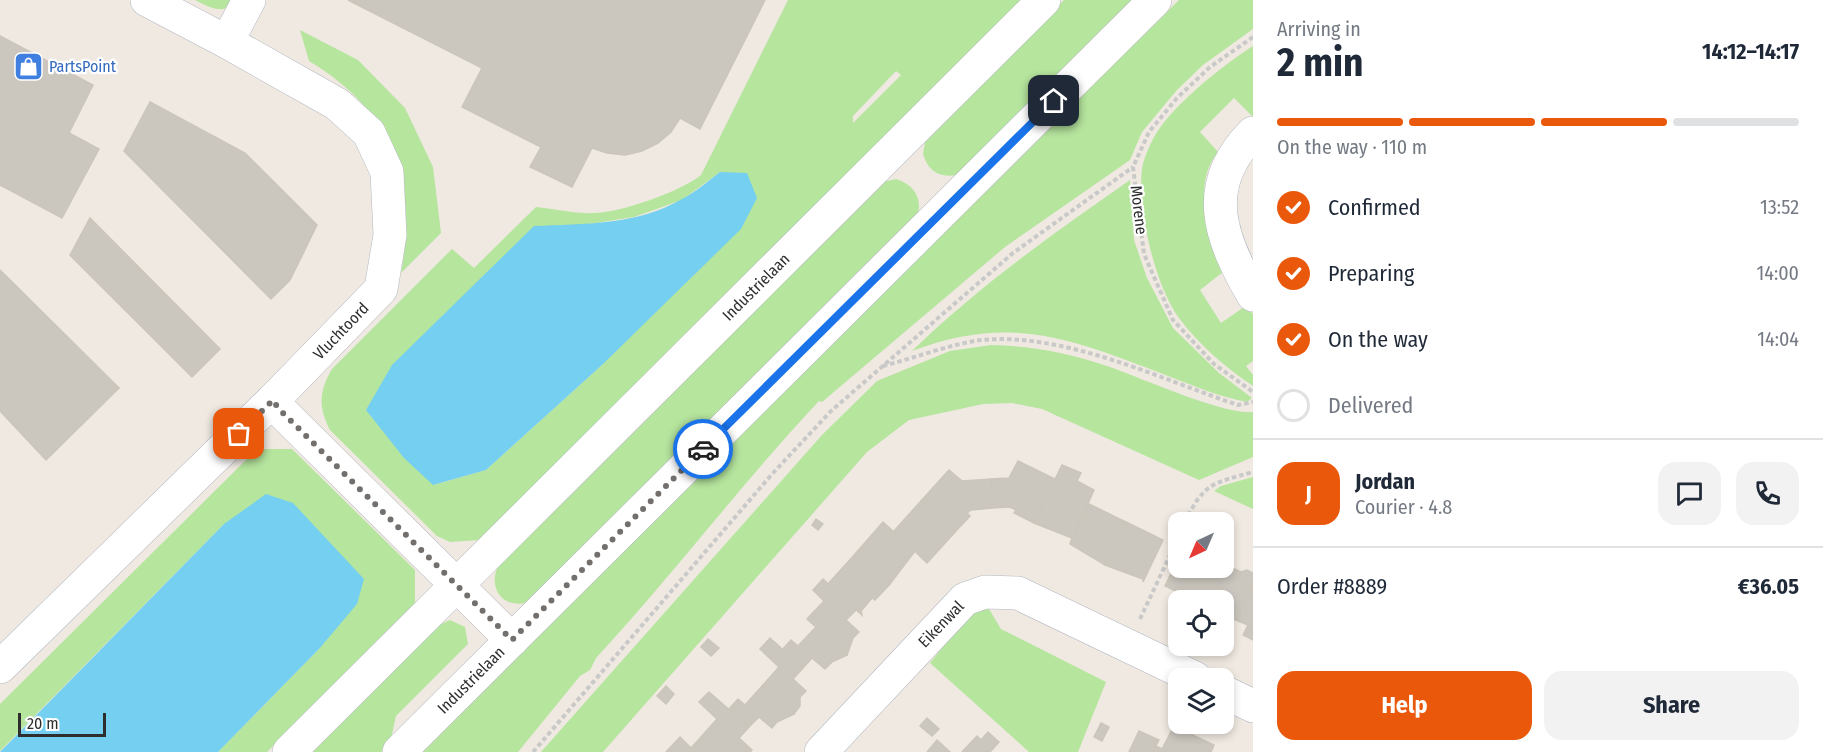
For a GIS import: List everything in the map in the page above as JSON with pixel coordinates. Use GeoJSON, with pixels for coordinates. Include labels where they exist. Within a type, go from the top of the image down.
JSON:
{"type":"FeatureCollection","features":[{"type":"Feature","properties":{"kind":"main road","name":"Vluchtoord"},"geometry":{"type":"LineString","coordinates":[[0,667],[273,400],[381,289],[390,235],[387,172],[369,133],[337,104],[147,0]]}},
{"type":"Feature","properties":{"kind":"main road"},"geometry":{"type":"LineString","coordinates":[[227,42],[249,0]]}},
{"type":"Feature","properties":{"kind":"main road","name":"Industrielaan"},"geometry":{"type":"LineString","coordinates":[[289,752],[1044,0]]}},
{"type":"Feature","properties":{"kind":"main road","name":"Industrielaan"},"geometry":{"type":"LineString","coordinates":[[399,752],[1155,0]]}},
{"type":"Feature","properties":{"kind":"main road"},"geometry":{"type":"LineString","coordinates":[[1253,133],[1240,146],[1220,186],[1221,215],[1230,256],[1253,295]]}},
{"type":"Feature","properties":{"kind":"main road"},"geometry":{"type":"LineString","coordinates":[[273,400],[278,408],[512,640]]}},
{"type":"Feature","properties":{"kind":"main road","name":"Eikenwal"},"geometry":{"type":"LineString","coordinates":[[820,752],[964,599],[985,592],[1018,593],[1174,668]]}},
{"type":"Feature","properties":{"kind":"main road"},"geometry":{"type":"LineString","coordinates":[[1234,697],[1253,706]]}},
{"type":"Feature","properties":{"kind":"path","name":"Morene"},"geometry":{"type":"LineString","coordinates":[[1253,37],[1210,67],[1177,98],[1149,132],[1133,167],[1144,254],[1173,320],[1214,364],[1253,392]]}},
{"type":"Feature","properties":{"kind":"path"},"geometry":{"type":"LineString","coordinates":[[533,752],[773,473],[831,411],[1013,253],[1133,167]]}},
{"type":"Feature","properties":{"kind":"path"},"geometry":{"type":"LineString","coordinates":[[880,367],[981,340],[1032,341],[1097,356],[1238,405],[1253,402]]}},
{"type":"Feature","properties":{"kind":"path"},"geometry":{"type":"LineString","coordinates":[[1190,512],[1197,498],[1212,484],[1253,472]]}},
{"type":"Feature","properties":{"kind":"path"},"geometry":{"type":"LineString","coordinates":[[1128,646],[1168,560]]}},
{"type":"Feature","properties":{"kind":"green space"},"geometry":{"type":"Polygon","coordinates":[[[195,0],[239,0],[228,8],[218,9],[195,0]]]}},
{"type":"Feature","properties":{"kind":"green space"},"geometry":{"type":"Polygon","coordinates":[[[788,0],[1027,0],[479,540],[450,542],[437,536],[330,430],[323,414],[322,392],[332,369],[452,249],[474,268],[536,207],[581,213],[607,212],[666,194],[701,175],[788,0]],[[896,71],[853,116],[853,123],[901,75],[896,71]],[[720,172],[682,200],[634,217],[589,224],[433,485],[486,470],[602,365],[720,172]]]}},
{"type":"Feature","properties":{"kind":"green space"},"geometry":{"type":"Polygon","coordinates":[[[1064,0],[1135,0],[956,175],[939,174],[931,169],[923,154],[926,137],[1064,0]]]}},
{"type":"Feature","properties":{"kind":"green space"},"geometry":{"type":"Polygon","coordinates":[[[1179,0],[1253,0],[1253,29],[1203,65],[1177,90],[1142,132],[1130,160],[1005,247],[822,402],[819,401],[596,658],[590,670],[580,676],[518,752],[420,752],[1179,0]]]}},
{"type":"Feature","properties":{"kind":"green space"},"geometry":{"type":"Polygon","coordinates":[[[300,30],[358,60],[405,108],[433,167],[441,233],[401,273],[406,239],[406,208],[401,178],[392,150],[379,125],[360,102],[337,80],[309,61],[300,30]]]}},
{"type":"Feature","properties":{"kind":"green space"},"geometry":{"type":"Polygon","coordinates":[[[1253,46],[1253,117],[1234,98],[1200,132],[1218,152],[1205,180],[1204,195],[1209,227],[1223,272],[1200,290],[1221,323],[1247,305],[1253,314],[1253,361],[1246,366],[1253,375],[1253,386],[1204,346],[1187,328],[1170,304],[1155,267],[1145,225],[1141,185],[1145,158],[1160,127],[1198,88],[1253,46]]]}},
{"type":"Feature","properties":{"kind":"green space"},"geometry":{"type":"Polygon","coordinates":[[[896,179],[908,185],[916,194],[919,205],[917,218],[526,603],[510,602],[499,595],[495,582],[498,566],[879,183],[896,179]]]}},
{"type":"Feature","properties":{"kind":"green space"},"geometry":{"type":"Polygon","coordinates":[[[1130,180],[1134,240],[1147,278],[1173,328],[1219,373],[1252,398],[1247,402],[1207,391],[1072,342],[1043,336],[1013,333],[982,334],[948,340],[912,351],[990,282],[1130,180]]]}},
{"type":"Feature","properties":{"kind":"green space"},"geometry":{"type":"Polygon","coordinates":[[[991,345],[1034,348],[1090,360],[1201,401],[1239,411],[1253,412],[1253,457],[1199,480],[1042,409],[1012,403],[983,404],[909,420],[867,452],[603,752],[541,752],[822,435],[877,381],[950,351],[991,345]]]}},
{"type":"Feature","properties":{"kind":"green space"},"geometry":{"type":"Polygon","coordinates":[[[257,449],[292,449],[415,570],[415,604],[267,752],[218,752],[319,649],[224,524],[0,751],[0,704],[257,449]]]}},
{"type":"Feature","properties":{"kind":"green space"},"geometry":{"type":"Polygon","coordinates":[[[1253,477],[1253,509],[1214,491],[1221,486],[1253,477]]]}},
{"type":"Feature","properties":{"kind":"green space"},"geometry":{"type":"Polygon","coordinates":[[[986,604],[1001,629],[1106,682],[1078,752],[1029,752],[930,663],[967,617],[986,604]]]}},
{"type":"Feature","properties":{"kind":"green space"},"geometry":{"type":"Polygon","coordinates":[[[450,620],[465,627],[468,644],[396,716],[390,743],[381,752],[310,752],[439,625],[450,620]]]}},
{"type":"Feature","properties":{"kind":"water"},"geometry":{"type":"Polygon","coordinates":[[[720,172],[747,173],[757,198],[741,229],[602,365],[486,470],[433,485],[404,458],[366,410],[392,365],[534,226],[610,222],[647,214],[665,208],[687,196],[720,172]]]}},
{"type":"Feature","properties":{"kind":"water"},"geometry":{"type":"Polygon","coordinates":[[[266,494],[293,503],[364,579],[357,604],[319,649],[218,752],[0,752],[224,524],[266,494]]]}},
{"type":"Feature","properties":{"kind":"building"},"geometry":{"type":"Polygon","coordinates":[[[348,0],[765,0],[700,129],[680,118],[671,132],[658,143],[642,151],[625,155],[592,148],[572,187],[530,167],[541,147],[462,107],[482,68],[348,0]]]}},
{"type":"Feature","properties":{"kind":"building"},"geometry":{"type":"Polygon","coordinates":[[[0,36],[93,85],[69,133],[99,149],[62,218],[0,185],[0,36]]]}},
{"type":"Feature","properties":{"kind":"building"},"geometry":{"type":"Polygon","coordinates":[[[150,102],[245,153],[317,225],[290,280],[271,299],[124,151],[150,102]]]}},
{"type":"Feature","properties":{"kind":"building"},"geometry":{"type":"Polygon","coordinates":[[[90,218],[220,349],[192,377],[70,255],[90,218]]]}},
{"type":"Feature","properties":{"kind":"building"},"geometry":{"type":"Polygon","coordinates":[[[0,270],[119,388],[46,460],[0,411],[0,270]]]}},
{"type":"Feature","properties":{"kind":"building"},"geometry":{"type":"Polygon","coordinates":[[[1018,461],[1055,479],[1034,523],[1014,513],[1016,510],[1010,507],[992,508],[991,479],[1009,478],[1018,461]]]}},
{"type":"Feature","properties":{"kind":"building"},"geometry":{"type":"Polygon","coordinates":[[[1062,465],[1081,473],[1077,481],[1094,490],[1070,544],[1072,538],[1034,523],[1062,465]]]}},
{"type":"Feature","properties":{"kind":"building"},"geometry":{"type":"Polygon","coordinates":[[[949,470],[962,481],[991,479],[992,508],[971,510],[967,513],[970,516],[955,532],[921,501],[949,470]]]}},
{"type":"Feature","properties":{"kind":"building"},"geometry":{"type":"Polygon","coordinates":[[[921,501],[955,532],[927,563],[894,531],[921,501]]]}},
{"type":"Feature","properties":{"kind":"building"},"geometry":{"type":"Polygon","coordinates":[[[1089,504],[1126,522],[1105,565],[1070,544],[1089,504]]]}},
{"type":"Feature","properties":{"kind":"building"},"geometry":{"type":"Polygon","coordinates":[[[816,519],[823,524],[818,530],[812,525],[816,519]]]}},
{"type":"Feature","properties":{"kind":"building"},"geometry":{"type":"Polygon","coordinates":[[[883,522],[915,551],[890,584],[856,553],[883,522]]]}},
{"type":"Feature","properties":{"kind":"building"},"geometry":{"type":"Polygon","coordinates":[[[1126,522],[1163,540],[1143,582],[1143,579],[1105,565],[1126,522]]]}},
{"type":"Feature","properties":{"kind":"building"},"geometry":{"type":"Polygon","coordinates":[[[856,553],[890,584],[875,600],[872,598],[861,611],[862,615],[828,584],[856,553]]]}},
{"type":"Feature","properties":{"kind":"building"},"geometry":{"type":"Polygon","coordinates":[[[1234,569],[1253,573],[1253,584],[1236,620],[1234,619],[1234,590],[1207,590],[1213,578],[1234,578],[1234,569]]]}},
{"type":"Feature","properties":{"kind":"building"},"geometry":{"type":"Polygon","coordinates":[[[1169,578],[1213,578],[1207,590],[1174,590],[1165,586],[1169,578]]]}},
{"type":"Feature","properties":{"kind":"building"},"geometry":{"type":"Polygon","coordinates":[[[823,579],[856,610],[846,620],[859,632],[853,638],[847,655],[807,619],[824,601],[813,590],[823,579]]]}},
{"type":"Feature","properties":{"kind":"building"},"geometry":{"type":"Polygon","coordinates":[[[1253,584],[1253,640],[1243,635],[1248,625],[1236,620],[1253,584]]]}},
{"type":"Feature","properties":{"kind":"building"},"geometry":{"type":"Polygon","coordinates":[[[816,627],[847,655],[832,662],[825,669],[812,658],[803,668],[782,650],[791,640],[798,646],[816,627]]]}},
{"type":"Feature","properties":{"kind":"building"},"geometry":{"type":"Polygon","coordinates":[[[770,638],[803,668],[793,679],[806,691],[800,697],[800,706],[794,714],[762,686],[779,667],[760,649],[770,638]]]}},
{"type":"Feature","properties":{"kind":"building"},"geometry":{"type":"Polygon","coordinates":[[[708,639],[719,648],[711,656],[701,647],[708,639]]]}},
{"type":"Feature","properties":{"kind":"building"},"geometry":{"type":"Polygon","coordinates":[[[666,686],[674,694],[666,704],[657,696],[666,686]]]}},
{"type":"Feature","properties":{"kind":"building"},"geometry":{"type":"Polygon","coordinates":[[[762,686],[794,714],[777,722],[772,728],[759,717],[749,727],[729,709],[738,699],[745,705],[762,686]]]}},
{"type":"Feature","properties":{"kind":"building"},"geometry":{"type":"Polygon","coordinates":[[[709,692],[749,727],[739,738],[752,750],[750,752],[718,752],[701,737],[717,719],[699,702],[709,692]]]}},
{"type":"Feature","properties":{"kind":"building"},"geometry":{"type":"Polygon","coordinates":[[[927,718],[939,729],[932,736],[920,726],[927,718]]]}},
{"type":"Feature","properties":{"kind":"building"},"geometry":{"type":"Polygon","coordinates":[[[1101,723],[1109,727],[1102,741],[1094,737],[1101,723]]]}},
{"type":"Feature","properties":{"kind":"building"},"geometry":{"type":"Polygon","coordinates":[[[1139,731],[1159,740],[1152,752],[1129,752],[1139,731]]]}},
{"type":"Feature","properties":{"kind":"building"},"geometry":{"type":"Polygon","coordinates":[[[988,732],[999,742],[990,752],[962,752],[977,736],[981,740],[988,732]]]}},
{"type":"Feature","properties":{"kind":"building"},"geometry":{"type":"Polygon","coordinates":[[[1170,734],[1191,734],[1214,745],[1211,752],[1152,752],[1156,746],[1162,749],[1170,734]]]}},
{"type":"Feature","properties":{"kind":"building"},"geometry":{"type":"Polygon","coordinates":[[[680,737],[691,748],[701,737],[718,752],[666,752],[680,737]]]}},
{"type":"Feature","properties":{"kind":"building"},"geometry":{"type":"Polygon","coordinates":[[[937,740],[950,752],[927,752],[937,740]]]}},
{"type":"Feature","properties":{"kind":"way so far"},"geometry":{"type":"LineString","coordinates":[[239,434],[273,400],[278,408],[512,640],[703,449]]}},
{"type":"Feature","properties":{"kind":"place","name":"PartsPoint"},"geometry":{"type":"Point","coordinates":[28,66]}},
{"type":"Feature","properties":{"kind":"route"},"geometry":{"type":"LineString","coordinates":[[703,449],[1054,101]]}}]}
